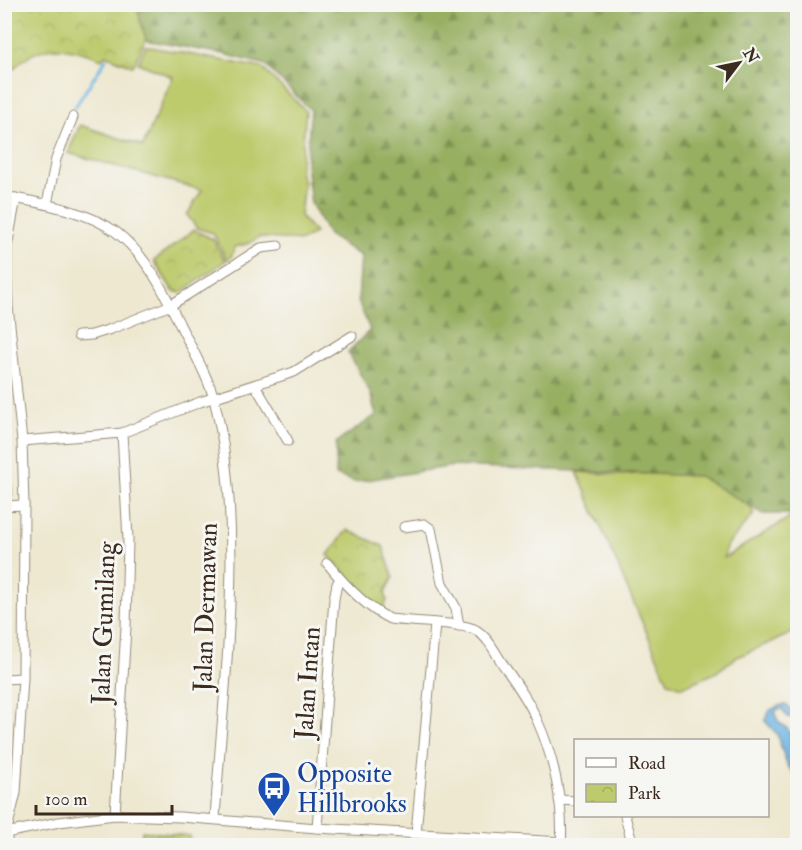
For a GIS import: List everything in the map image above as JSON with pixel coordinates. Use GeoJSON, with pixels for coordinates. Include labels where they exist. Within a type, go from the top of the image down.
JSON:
{"type":"FeatureCollection","features":[{"type":"Feature","properties":{"kind":"street"},"geometry":{"type":"LineString","coordinates":[[47,204],[56,159],[73,117]]}},
{"type":"Feature","properties":{"kind":"street","name":"Jalan Dermawan"},"geometry":{"type":"LineString","coordinates":[[4,196],[47,204],[91,219],[114,231],[130,244],[145,261],[171,305],[214,397],[230,503],[230,587],[215,819]]}},
{"type":"Feature","properties":{"kind":"street"},"geometry":{"type":"LineString","coordinates":[[8,846],[6,832],[16,793],[23,678],[22,441],[6,306],[7,247],[16,198]]}},
{"type":"Feature","properties":{"kind":"street"},"geometry":{"type":"LineString","coordinates":[[78,336],[92,335],[111,329],[171,305],[261,248],[278,246]]}},
{"type":"Feature","properties":{"kind":"street"},"geometry":{"type":"LineString","coordinates":[[22,441],[122,433],[214,397],[294,372],[352,336]]}},
{"type":"Feature","properties":{"kind":"street"},"geometry":{"type":"LineString","coordinates":[[255,384],[288,441]]}},
{"type":"Feature","properties":{"kind":"street","name":"Jalan Gumilang"},"geometry":{"type":"LineString","coordinates":[[115,815],[128,550],[122,433]]}},
{"type":"Feature","properties":{"kind":"street"},"geometry":{"type":"LineString","coordinates":[[4,506],[24,505]]}},
{"type":"Feature","properties":{"kind":"street"},"geometry":{"type":"LineString","coordinates":[[404,527],[424,524],[431,528],[442,583],[456,608],[459,626]]}},
{"type":"Feature","properties":{"kind":"street"},"geometry":{"type":"LineString","coordinates":[[6,832],[115,815],[215,819],[561,844],[559,800],[548,750],[538,721],[483,635],[475,630],[459,626],[390,619],[379,614],[340,579],[327,563]]}},
{"type":"Feature","properties":{"kind":"street","name":"Jalan Intan"},"geometry":{"type":"LineString","coordinates":[[317,828],[334,599],[340,579]]}},
{"type":"Feature","properties":{"kind":"street"},"geometry":{"type":"LineString","coordinates":[[416,833],[435,624]]}},
{"type":"Feature","properties":{"kind":"street"},"geometry":{"type":"LineString","coordinates":[[4,679],[23,678]]}},
{"type":"Feature","properties":{"kind":"street"},"geometry":{"type":"LineString","coordinates":[[559,800],[574,801]]}},
{"type":"Feature","properties":{"kind":"street"},"geometry":{"type":"LineString","coordinates":[[625,817],[633,846]]}},
{"type":"Feature","properties":{"kind":"green space"},"geometry":{"type":"Polygon","coordinates":[[[5,4],[136,5],[146,40],[133,66],[105,55],[102,59],[73,50],[49,49],[27,57],[5,78],[5,4]]]}},
{"type":"Feature","properties":{"kind":"green space"},"geometry":{"type":"Polygon","coordinates":[[[136,5],[797,5],[797,514],[763,514],[699,476],[453,466],[355,482],[336,475],[336,443],[376,415],[370,392],[348,352],[370,330],[358,301],[361,256],[328,235],[311,203],[306,164],[311,110],[264,64],[146,40],[136,5]]]}},
{"type":"Feature","properties":{"kind":"green space"},"geometry":{"type":"Polygon","coordinates":[[[146,46],[262,68],[306,111],[300,172],[304,182],[300,216],[315,233],[301,241],[259,237],[250,243],[235,247],[231,257],[227,260],[213,233],[197,228],[187,215],[202,190],[68,153],[80,125],[143,146],[173,77],[138,63],[146,46]]]}},
{"type":"Feature","properties":{"kind":"green space"},"geometry":{"type":"Polygon","coordinates":[[[194,230],[213,239],[225,261],[181,293],[173,291],[154,261],[194,230]]]}},
{"type":"Feature","properties":{"kind":"green space"},"geometry":{"type":"Polygon","coordinates":[[[4,416],[12,496],[5,497],[4,497],[4,416]]]}},
{"type":"Feature","properties":{"kind":"green space"},"geometry":{"type":"Polygon","coordinates":[[[731,467],[754,514],[726,547],[724,558],[797,513],[797,631],[735,658],[715,673],[682,687],[668,682],[577,472],[622,475],[731,467]]]}},
{"type":"Feature","properties":{"kind":"green space"},"geometry":{"type":"Polygon","coordinates":[[[347,530],[383,546],[393,577],[385,592],[387,601],[382,610],[372,603],[328,555],[347,530]]]}},
{"type":"Feature","properties":{"kind":"green space"},"geometry":{"type":"Polygon","coordinates":[[[142,831],[190,836],[189,845],[141,845],[142,831]]]}},
{"type":"Feature","properties":{"kind":"water"},"geometry":{"type":"Polygon","coordinates":[[[786,705],[792,710],[791,718],[782,709],[776,710],[775,714],[779,723],[785,726],[790,733],[792,743],[789,747],[797,760],[797,777],[787,765],[777,734],[765,721],[770,710],[786,705]]]}},
{"type":"Feature","properties":{"kind":"waterway"},"geometry":{"type":"LineString","coordinates":[[75,107],[106,59]]}},
{"type":"Feature","properties":{"kind":"place","name":"Opposite Hillbrooks"},"geometry":{"type":"Point","coordinates":[274,817]}}]}
